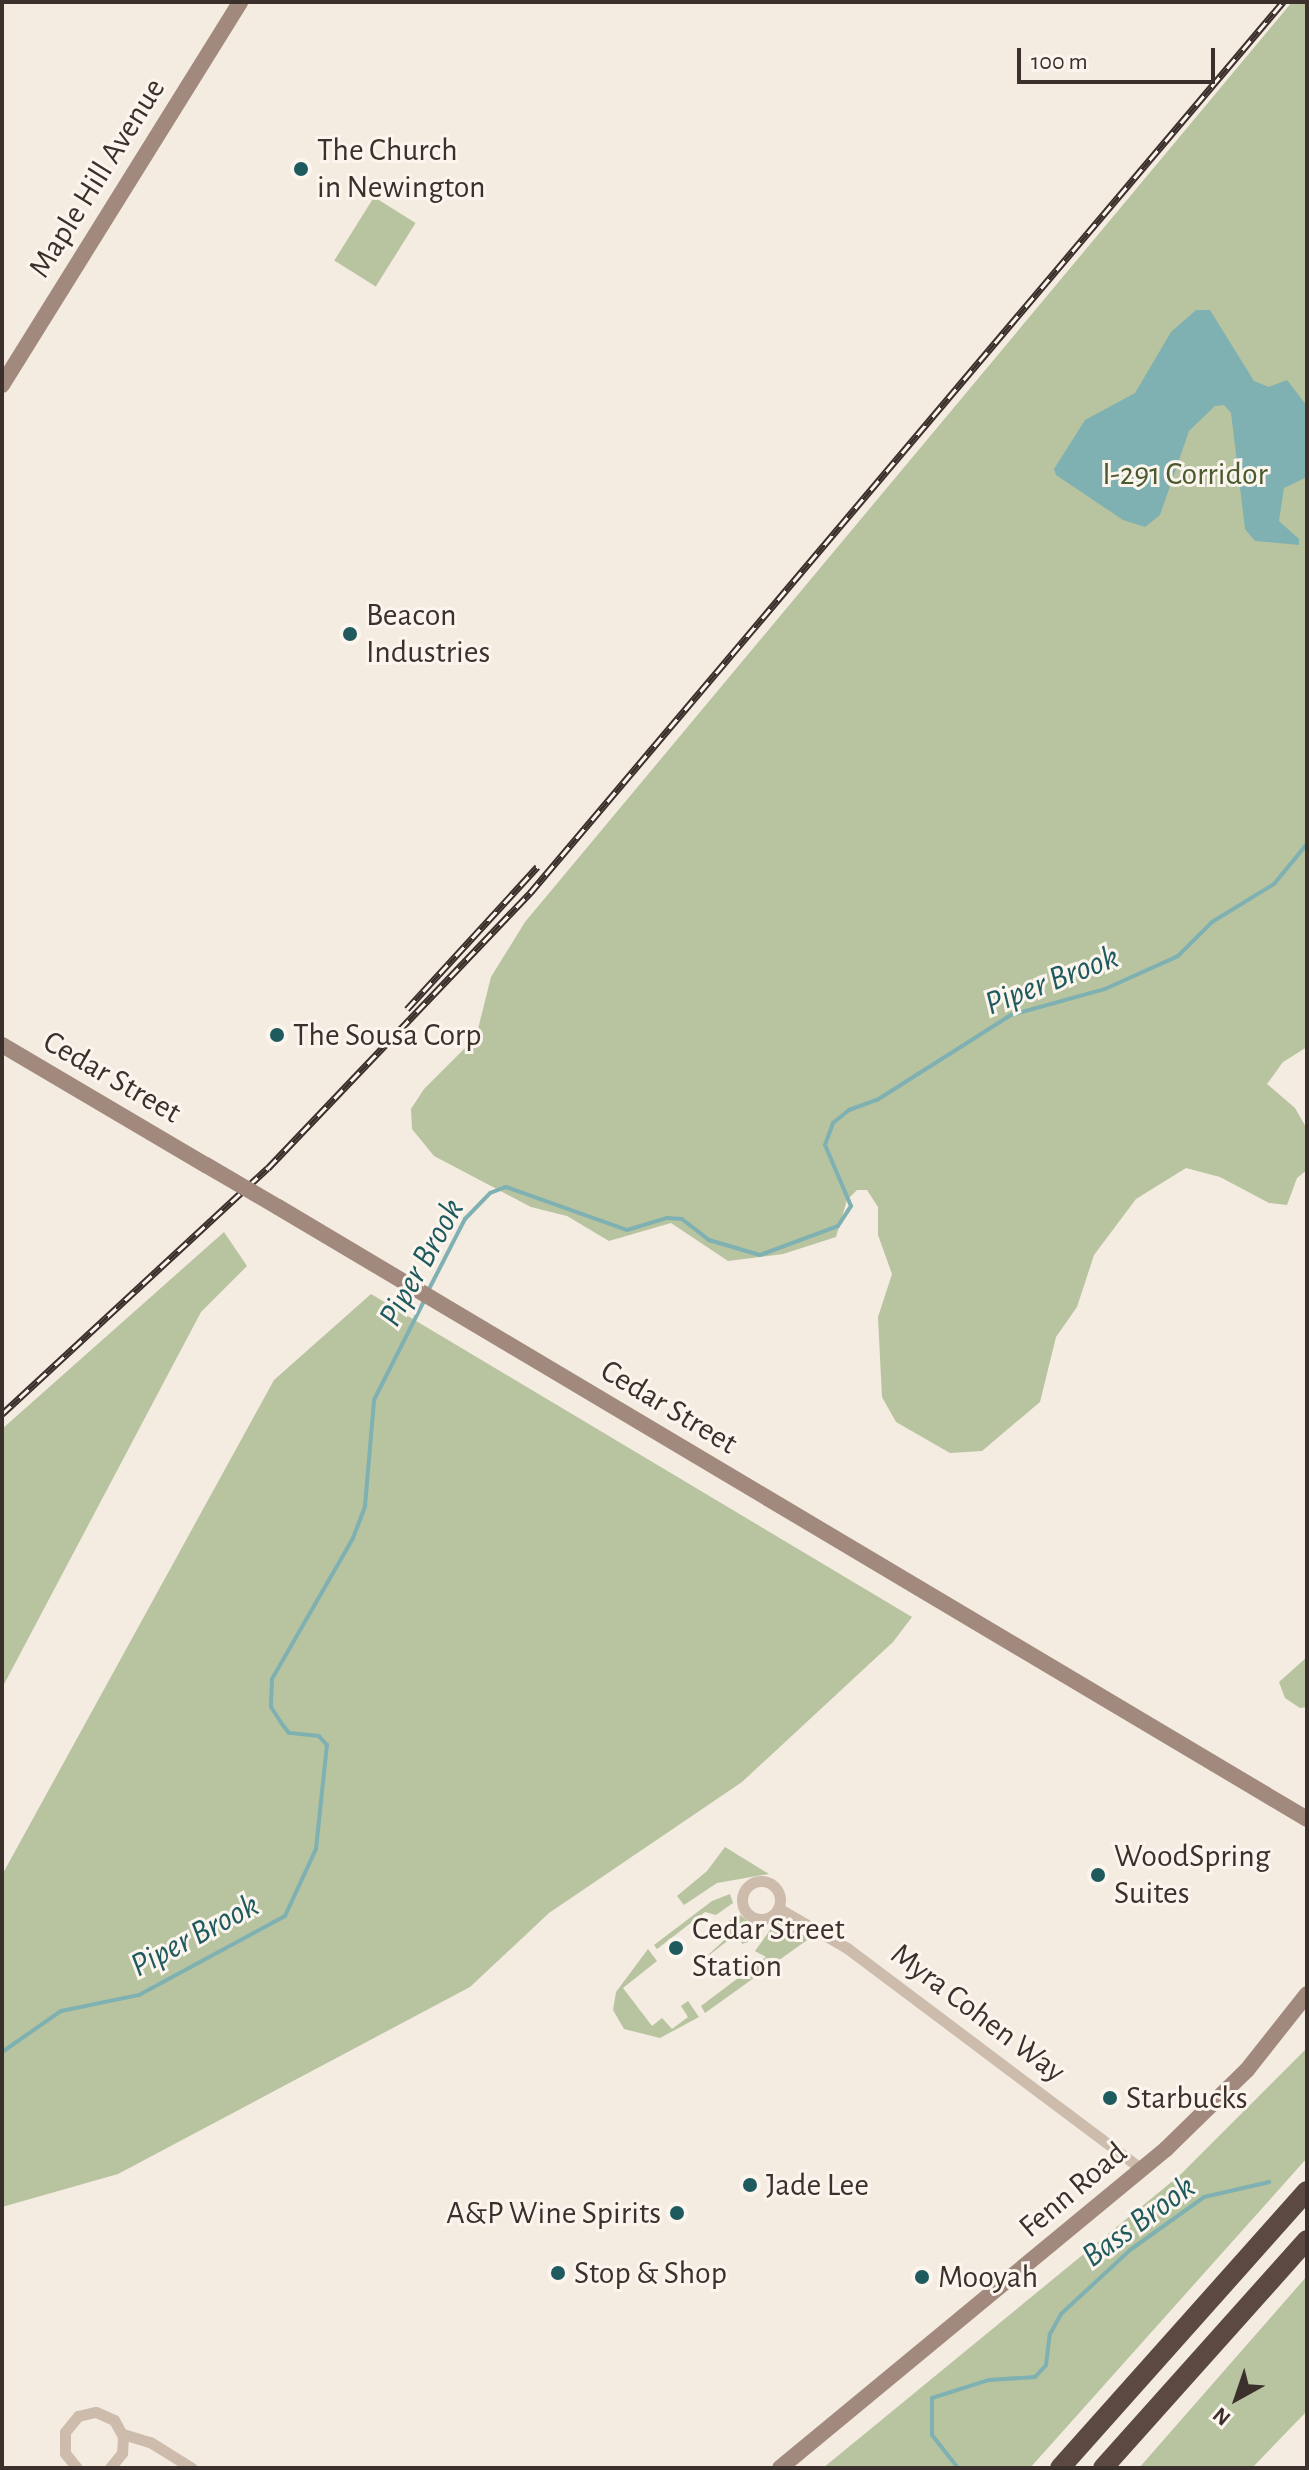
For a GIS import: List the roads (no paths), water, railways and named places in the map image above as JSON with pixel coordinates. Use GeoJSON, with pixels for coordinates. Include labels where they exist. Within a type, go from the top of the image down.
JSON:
{"type":"FeatureCollection","features":[{"type":"Feature","properties":{"kind":"highway"},"geometry":{"type":"LineString","coordinates":[[1060,2468],[1307,2191]]}},
{"type":"Feature","properties":{"kind":"highway"},"geometry":{"type":"LineString","coordinates":[[1103,2468],[1307,2240]]}},
{"type":"Feature","properties":{"kind":"main road","name":"Maple Hill Avenue"},"geometry":{"type":"LineString","coordinates":[[2,385],[240,2]]}},
{"type":"Feature","properties":{"kind":"main road","name":"Cedar Street"},"geometry":{"type":"LineString","coordinates":[[2,1045],[1307,1819]]}},
{"type":"Feature","properties":{"kind":"main road","name":"Fenn Road"},"geometry":{"type":"LineString","coordinates":[[780,2468],[1141,2169],[1239,2078],[1307,1994]]}},
{"type":"Feature","properties":{"kind":"street","name":"Myra Cohen Way"},"geometry":{"type":"LineString","coordinates":[[778,1908],[847,1948],[1141,2169]]}},
{"type":"Feature","properties":{"kind":"street"},"geometry":{"type":"LineString","coordinates":[[77,2468],[63,2444],[76,2418],[102,2413],[123,2434],[150,2442],[192,2468]]}},
{"type":"Feature","properties":{"kind":"street"},"geometry":{"type":"LineString","coordinates":[[110,2468],[121,2455],[123,2434]]}},
{"type":"Feature","properties":{"kind":"water"},"geometry":{"type":"Polygon","coordinates":[[[1196,310],[1210,310],[1254,381],[1269,387],[1287,380],[1307,406],[1307,477],[1284,488],[1279,521],[1299,539],[1299,545],[1255,541],[1245,529],[1231,413],[1224,405],[1215,406],[1189,431],[1160,515],[1145,527],[1123,520],[1056,475],[1054,469],[1085,420],[1135,393],[1171,332],[1196,310]]]}},
{"type":"Feature","properties":{"kind":"waterway","name":"Piper Brook"},"geometry":{"type":"LineString","coordinates":[[428,1291],[465,1219],[490,1193],[506,1187],[627,1230],[667,1218],[682,1219],[709,1240],[760,1255],[838,1226],[851,1206],[825,1145],[833,1123],[849,1110],[877,1100],[1011,1015],[1105,989],[1178,956],[1212,922],[1274,884],[1307,844]]}},
{"type":"Feature","properties":{"kind":"waterway","name":"Piper Brook"},"geometry":{"type":"LineString","coordinates":[[2,2052],[61,2011],[139,1995],[285,1916],[316,1849],[327,1745],[319,1736],[289,1733],[271,1707],[272,1679],[353,1538],[365,1506],[374,1400],[425,1299]]}},
{"type":"Feature","properties":{"kind":"waterway","name":"Bass Brook"},"geometry":{"type":"LineString","coordinates":[[958,2468],[932,2435],[932,2398],[989,2380],[1035,2377],[1046,2365],[1050,2334],[1061,2314],[1130,2250],[1204,2197],[1269,2182]]}},
{"type":"Feature","properties":{"kind":"railway"},"geometry":{"type":"LineString","coordinates":[[2,1414],[268,1168],[530,893],[1283,2]]}},
{"type":"Feature","properties":{"kind":"railway"},"geometry":{"type":"LineString","coordinates":[[407,1009],[537,867]]}},
{"type":"Feature","properties":{"kind":"place","name":"The Church in Newington"},"geometry":{"type":"Point","coordinates":[301,169]}},
{"type":"Feature","properties":{"kind":"place","name":"Beacon Industries"},"geometry":{"type":"Point","coordinates":[350,634]}},
{"type":"Feature","properties":{"kind":"place","name":"The Sousa Corp"},"geometry":{"type":"Point","coordinates":[277,1035]}},
{"type":"Feature","properties":{"kind":"place","name":"WoodSpring Suites"},"geometry":{"type":"Point","coordinates":[1098,1875]}},
{"type":"Feature","properties":{"kind":"place","name":"Cedar Street Station"},"geometry":{"type":"Point","coordinates":[676,1948]}},
{"type":"Feature","properties":{"kind":"place","name":"Starbucks"},"geometry":{"type":"Point","coordinates":[1110,2098]}},
{"type":"Feature","properties":{"kind":"place","name":"Jade Lee"},"geometry":{"type":"Point","coordinates":[750,2185]}},
{"type":"Feature","properties":{"kind":"place","name":"A&P Wine Spirits"},"geometry":{"type":"Point","coordinates":[677,2213]}},
{"type":"Feature","properties":{"kind":"place","name":"Stop & Shop"},"geometry":{"type":"Point","coordinates":[558,2273]}},
{"type":"Feature","properties":{"kind":"place","name":"Mooyah"},"geometry":{"type":"Point","coordinates":[922,2277]}},
{"type":"Feature","properties":{"kind":"park label","name":"I-291 Corridor"},"geometry":{"type":"Point","coordinates":[1185,474]}}]}
